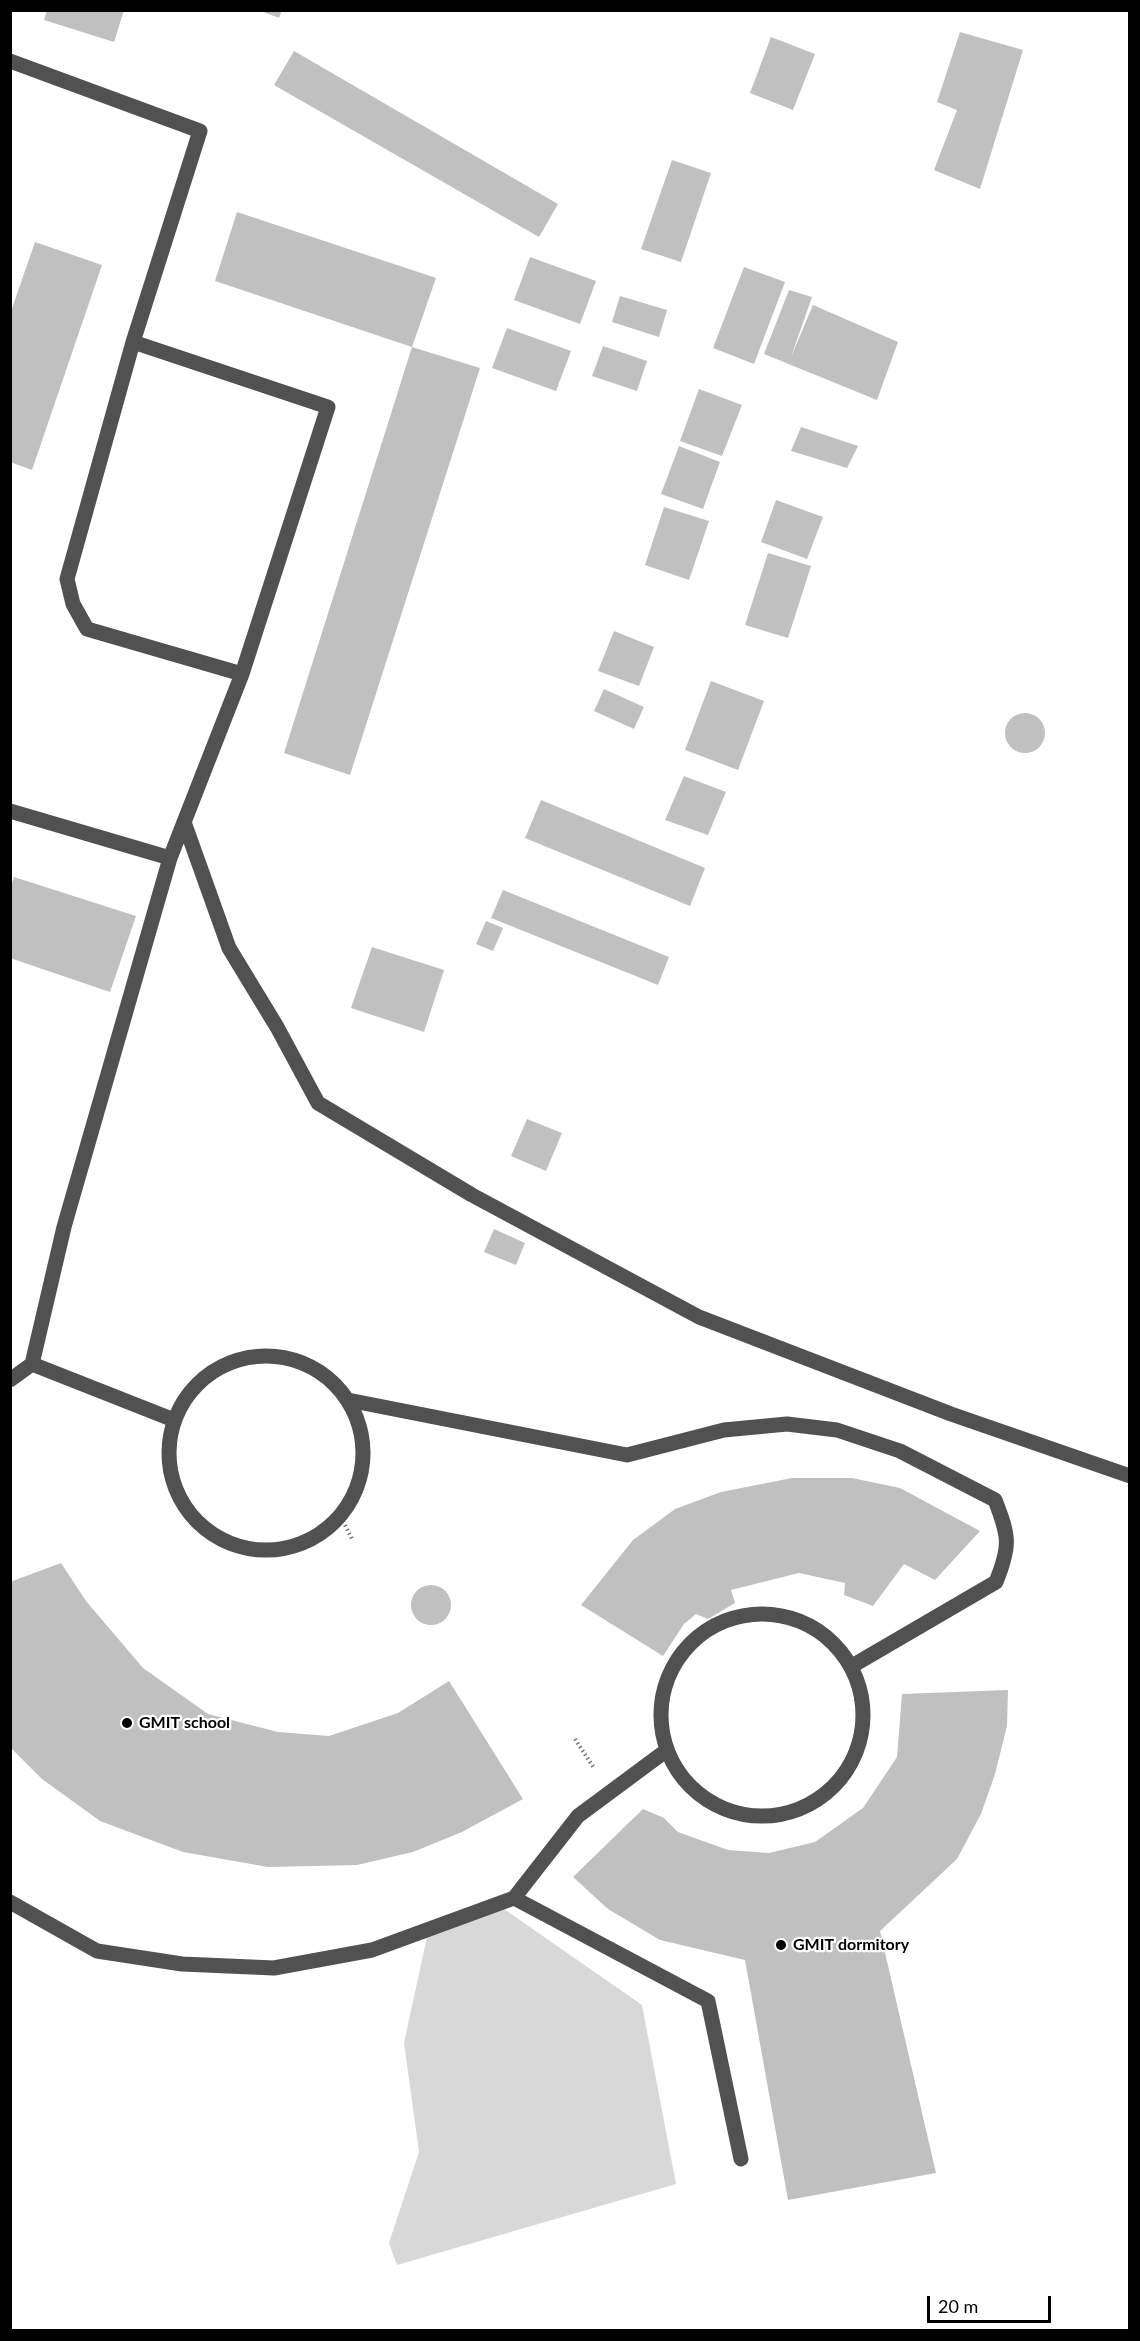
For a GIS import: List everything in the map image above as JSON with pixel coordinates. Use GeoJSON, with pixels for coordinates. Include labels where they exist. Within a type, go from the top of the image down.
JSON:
{"type":"FeatureCollection","features":[{"type":"Feature","properties":{"kind":"street"},"geometry":{"type":"LineString","coordinates":[[10,61],[200,131],[133,342],[67,579],[73,604],[87,628],[242,674]]}},
{"type":"Feature","properties":{"kind":"street"},"geometry":{"type":"LineString","coordinates":[[10,1380],[32,1364],[64,1227],[170,858],[242,674],[328,407],[133,342]]}},
{"type":"Feature","properties":{"kind":"street"},"geometry":{"type":"LineString","coordinates":[[10,811],[170,858]]}},
{"type":"Feature","properties":{"kind":"street"},"geometry":{"type":"LineString","coordinates":[[184,822],[229,948],[277,1027],[318,1103],[472,1195],[699,1317],[951,1414],[1130,1476]]}},
{"type":"Feature","properties":{"kind":"street"},"geometry":{"type":"LineString","coordinates":[[270,1356],[300,1362],[327,1377],[348,1400],[360,1427],[364,1458],[358,1488],[341,1517],[314,1539],[282,1550],[248,1550],[217,1538],[191,1516],[174,1487],[168,1454],[174,1420],[189,1393],[212,1372],[240,1359],[270,1356]]}},
{"type":"Feature","properties":{"kind":"street"},"geometry":{"type":"LineString","coordinates":[[32,1364],[174,1420]]}},
{"type":"Feature","properties":{"kind":"street"},"geometry":{"type":"LineString","coordinates":[[348,1400],[627,1455],[724,1430],[787,1424],[837,1430],[900,1451],[995,1500],[1008,1532],[1003,1565],[996,1582],[852,1666]]}},
{"type":"Feature","properties":{"kind":"street"},"geometry":{"type":"LineString","coordinates":[[770,1614],[803,1622],[831,1641],[852,1666],[863,1698],[863,1732],[852,1763],[832,1790],[804,1808],[772,1817],[739,1815],[708,1801],[683,1779],[667,1750],[660,1717],[665,1684],[681,1654],[706,1630],[736,1617],[770,1614]]}},
{"type":"Feature","properties":{"kind":"street"},"geometry":{"type":"LineString","coordinates":[[10,1902],[97,1952],[182,1964],[274,1968],[372,1950],[514,1898],[578,1816],[667,1750]]}},
{"type":"Feature","properties":{"kind":"street"},"geometry":{"type":"LineString","coordinates":[[514,1898],[708,2001],[741,2159]]}},
{"type":"Feature","properties":{"kind":"path"},"geometry":{"type":"LineString","coordinates":[[341,1517],[353,1541]]}},
{"type":"Feature","properties":{"kind":"shaded area"},"geometry":{"type":"Polygon","coordinates":[[[504,1909],[642,2005],[676,2184],[397,2265],[389,2243],[419,2152],[404,2043],[427,1937],[504,1909]]]}},
{"type":"Feature","properties":{"kind":"building"},"geometry":{"type":"Polygon","coordinates":[[[47,10],[124,10],[114,42],[44,20],[47,10]]]}},
{"type":"Feature","properties":{"kind":"building"},"geometry":{"type":"Polygon","coordinates":[[[258,10],[282,10],[279,18],[258,10]]]}},
{"type":"Feature","properties":{"kind":"building"},"geometry":{"type":"Polygon","coordinates":[[[960,32],[1023,50],[980,189],[934,170],[957,110],[937,102],[960,32]]]}},
{"type":"Feature","properties":{"kind":"building"},"geometry":{"type":"Polygon","coordinates":[[[771,37],[815,54],[793,110],[750,93],[771,37]]]}},
{"type":"Feature","properties":{"kind":"building"},"geometry":{"type":"Polygon","coordinates":[[[294,51],[558,204],[539,237],[274,85],[294,51]]]}},
{"type":"Feature","properties":{"kind":"building"},"geometry":{"type":"Polygon","coordinates":[[[672,160],[711,173],[681,262],[641,249],[672,160]]]}},
{"type":"Feature","properties":{"kind":"building"},"geometry":{"type":"Polygon","coordinates":[[[237,212],[436,278],[412,347],[215,281],[237,212]]]}},
{"type":"Feature","properties":{"kind":"building"},"geometry":{"type":"Polygon","coordinates":[[[35,242],[102,265],[32,470],[10,462],[10,314],[35,242]]]}},
{"type":"Feature","properties":{"kind":"building"},"geometry":{"type":"Polygon","coordinates":[[[530,257],[596,281],[580,324],[514,300],[530,257]]]}},
{"type":"Feature","properties":{"kind":"building"},"geometry":{"type":"Polygon","coordinates":[[[744,267],[785,282],[754,364],[713,348],[744,267]]]}},
{"type":"Feature","properties":{"kind":"building"},"geometry":{"type":"Polygon","coordinates":[[[789,290],[812,297],[791,357],[813,305],[898,342],[877,400],[764,354],[789,290]]]}},
{"type":"Feature","properties":{"kind":"building"},"geometry":{"type":"Polygon","coordinates":[[[620,296],[667,310],[659,337],[612,322],[620,296]]]}},
{"type":"Feature","properties":{"kind":"building"},"geometry":{"type":"Polygon","coordinates":[[[507,328],[571,351],[556,391],[492,368],[507,328]]]}},
{"type":"Feature","properties":{"kind":"building"},"geometry":{"type":"Polygon","coordinates":[[[603,346],[647,361],[637,391],[592,376],[603,346]]]}},
{"type":"Feature","properties":{"kind":"building"},"geometry":{"type":"Polygon","coordinates":[[[412,347],[480,368],[350,775],[284,753],[412,347]]]}},
{"type":"Feature","properties":{"kind":"building"},"geometry":{"type":"Polygon","coordinates":[[[699,389],[742,405],[722,456],[680,441],[699,389]]]}},
{"type":"Feature","properties":{"kind":"building"},"geometry":{"type":"Polygon","coordinates":[[[801,427],[858,446],[847,468],[791,451],[801,427]]]}},
{"type":"Feature","properties":{"kind":"building"},"geometry":{"type":"Polygon","coordinates":[[[679,446],[720,462],[703,509],[661,494],[679,446]]]}},
{"type":"Feature","properties":{"kind":"building"},"geometry":{"type":"Polygon","coordinates":[[[776,500],[823,517],[807,559],[761,542],[776,500]]]}},
{"type":"Feature","properties":{"kind":"building"},"geometry":{"type":"Polygon","coordinates":[[[664,507],[709,521],[689,580],[645,565],[664,507]]]}},
{"type":"Feature","properties":{"kind":"building"},"geometry":{"type":"Polygon","coordinates":[[[768,553],[811,566],[788,638],[745,625],[768,553]]]}},
{"type":"Feature","properties":{"kind":"building"},"geometry":{"type":"Polygon","coordinates":[[[614,631],[654,647],[639,686],[598,671],[614,631]]]}},
{"type":"Feature","properties":{"kind":"building"},"geometry":{"type":"Polygon","coordinates":[[[711,681],[764,701],[738,770],[685,750],[711,681]]]}},
{"type":"Feature","properties":{"kind":"building"},"geometry":{"type":"Polygon","coordinates":[[[604,689],[644,707],[634,729],[594,711],[604,689]]]}},
{"type":"Feature","properties":{"kind":"building"},"geometry":{"type":"Polygon","coordinates":[[[1025,713],[1033,714],[1039,719],[1044,725],[1044,741],[1039,747],[1033,752],[1025,753],[1017,752],[1011,747],[1006,741],[1005,733],[1006,725],[1011,719],[1017,714],[1025,713]]]}},
{"type":"Feature","properties":{"kind":"building"},"geometry":{"type":"Polygon","coordinates":[[[684,776],[726,792],[708,835],[665,820],[684,776]]]}},
{"type":"Feature","properties":{"kind":"building"},"geometry":{"type":"Polygon","coordinates":[[[541,800],[705,868],[690,906],[525,838],[541,800]]]}},
{"type":"Feature","properties":{"kind":"building"},"geometry":{"type":"Polygon","coordinates":[[[14,877],[136,916],[110,992],[10,958],[10,889],[14,877]]]}},
{"type":"Feature","properties":{"kind":"building"},"geometry":{"type":"Polygon","coordinates":[[[503,890],[669,957],[658,985],[491,918],[503,890]]]}},
{"type":"Feature","properties":{"kind":"building"},"geometry":{"type":"Polygon","coordinates":[[[486,921],[503,928],[493,951],[476,944],[486,921]]]}},
{"type":"Feature","properties":{"kind":"building"},"geometry":{"type":"Polygon","coordinates":[[[372,947],[444,970],[424,1032],[351,1008],[372,947]]]}},
{"type":"Feature","properties":{"kind":"building"},"geometry":{"type":"Polygon","coordinates":[[[527,1119],[562,1133],[546,1171],[511,1156],[527,1119]]]}},
{"type":"Feature","properties":{"kind":"building"},"geometry":{"type":"Polygon","coordinates":[[[494,1229],[525,1243],[516,1265],[484,1252],[494,1229]]]}},
{"type":"Feature","properties":{"kind":"building"},"geometry":{"type":"Polygon","coordinates":[[[792,1478],[852,1478],[900,1488],[980,1531],[935,1580],[904,1564],[873,1606],[844,1595],[845,1583],[799,1573],[731,1590],[735,1603],[708,1619],[696,1614],[684,1624],[663,1656],[581,1605],[633,1540],[675,1509],[721,1492],[792,1478]]]}},
{"type":"Feature","properties":{"kind":"building","name":"GMIT school"},"geometry":{"type":"Polygon","coordinates":[[[61,1563],[86,1601],[143,1668],[208,1714],[278,1732],[329,1736],[398,1713],[449,1681],[523,1799],[462,1832],[413,1852],[357,1865],[268,1867],[183,1852],[100,1821],[42,1779],[10,1747],[10,1582],[61,1563]]]}},
{"type":"Feature","properties":{"kind":"building"},"geometry":{"type":"Polygon","coordinates":[[[431,1585],[445,1591],[451,1605],[445,1619],[431,1625],[417,1619],[411,1605],[417,1591],[431,1585]]]}},
{"type":"Feature","properties":{"kind":"building","name":"GMIT dormitory"},"geometry":{"type":"Polygon","coordinates":[[[1008,1690],[1007,1726],[995,1774],[981,1814],[957,1859],[880,1931],[936,2173],[788,2200],[745,1960],[660,1940],[608,1909],[573,1877],[643,1809],[664,1818],[678,1832],[728,1850],[769,1853],[815,1842],[863,1808],[897,1757],[902,1694],[1008,1690]]]}},
{"type":"Feature","properties":{"kind":"place","name":"GMIT school"},"geometry":{"type":"Point","coordinates":[127,1723]}},
{"type":"Feature","properties":{"kind":"place","name":"GMIT dormitory"},"geometry":{"type":"Point","coordinates":[781,1945]}}]}
